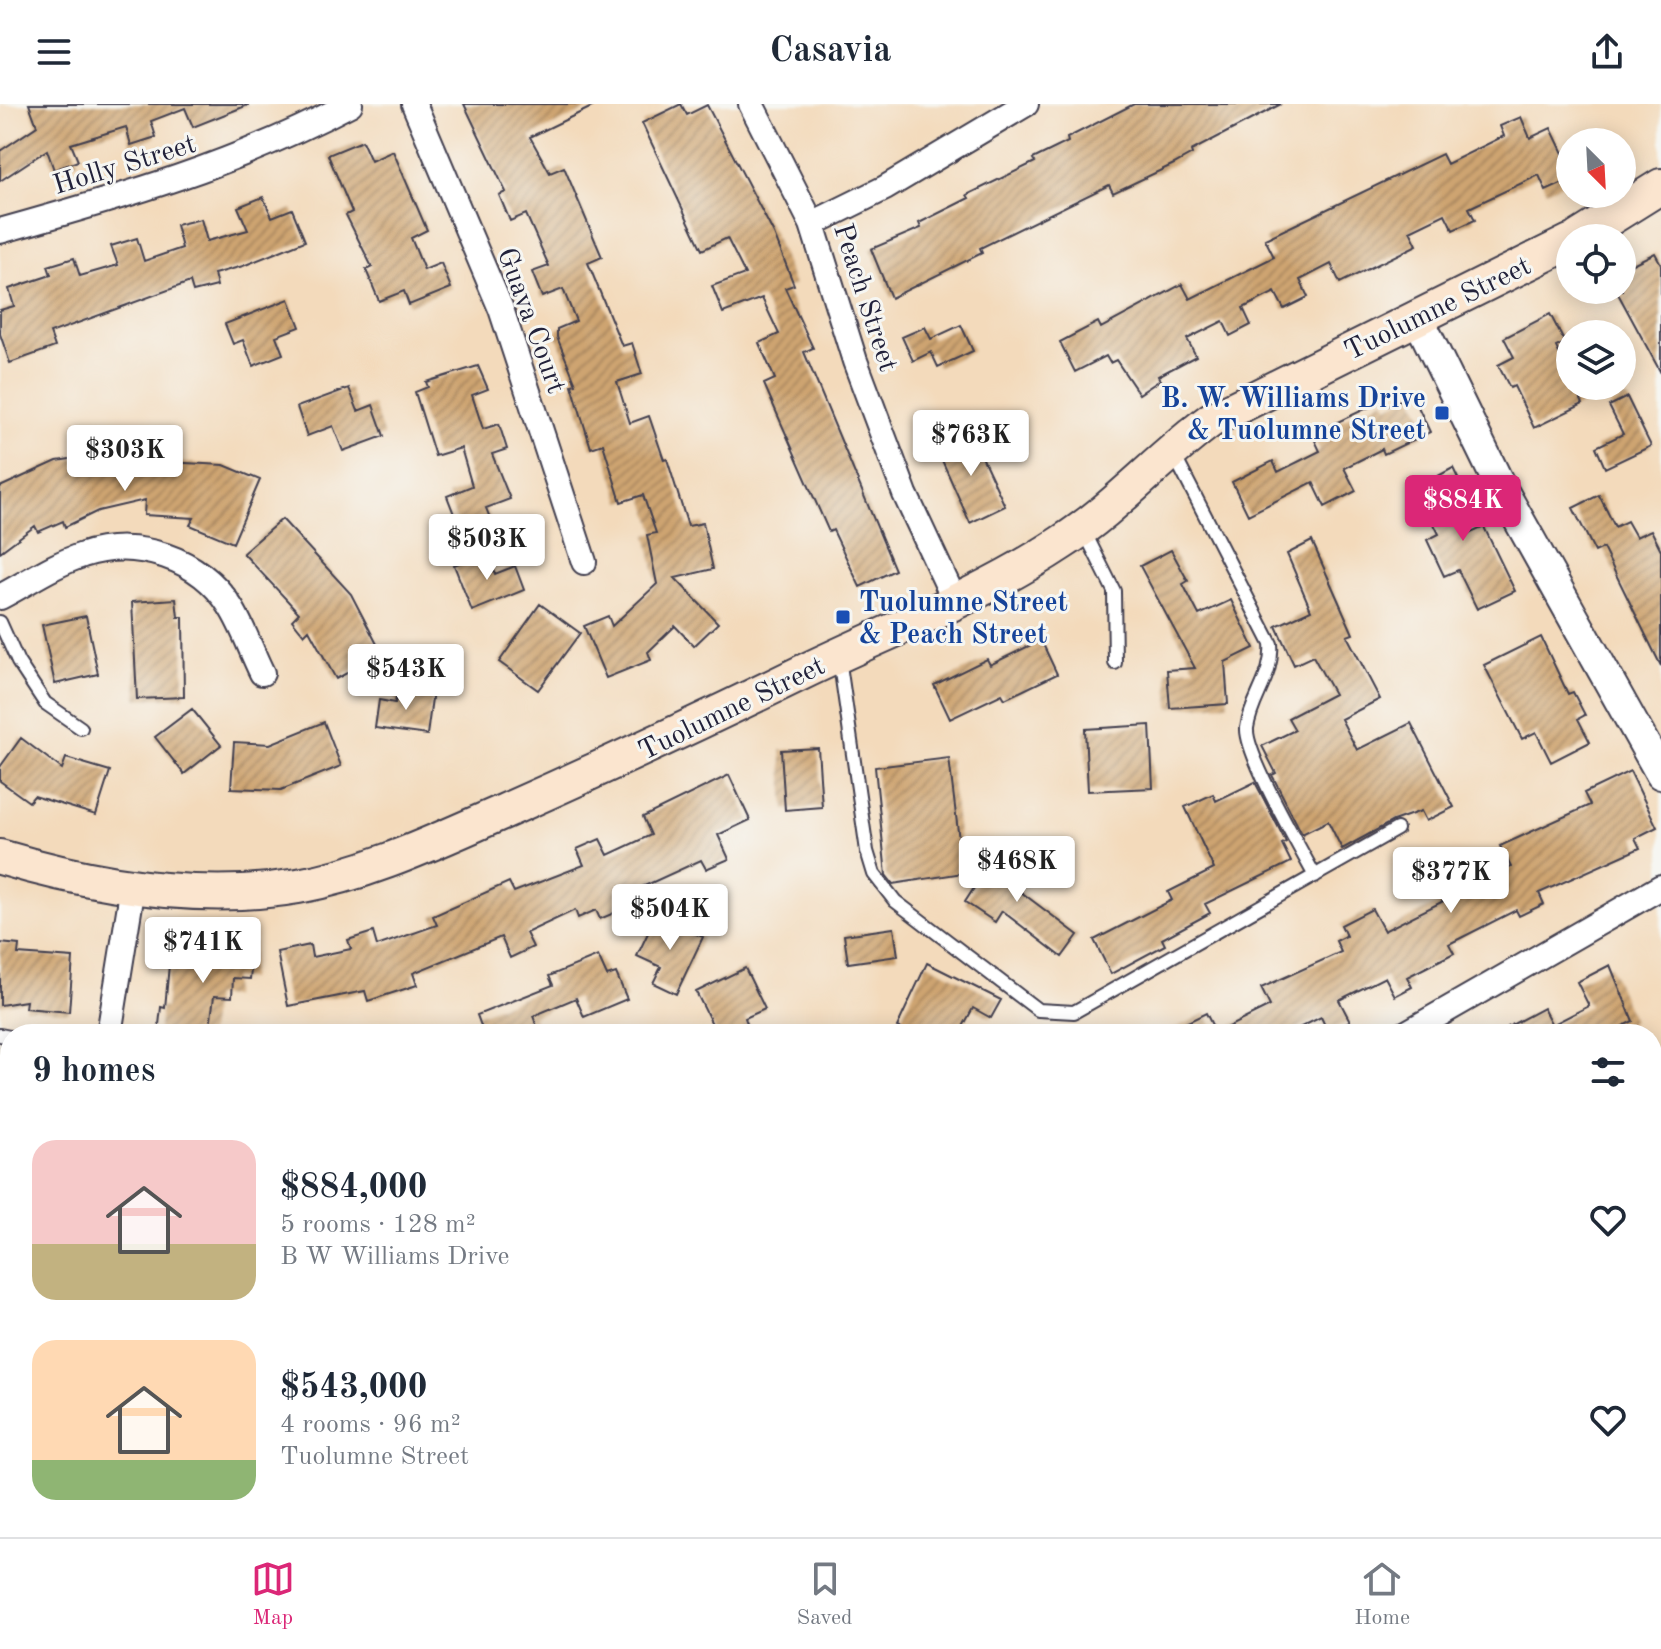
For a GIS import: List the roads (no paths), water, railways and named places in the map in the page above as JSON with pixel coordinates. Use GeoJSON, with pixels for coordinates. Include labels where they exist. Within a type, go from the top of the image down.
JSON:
{"type":"FeatureCollection","features":[{"type":"Feature","properties":{"kind":"main road"},"geometry":{"type":"LineString","coordinates":[[1600,224],[1661,186]]}},
{"type":"Feature","properties":{"kind":"main road","name":"Tuolumne Street"},"geometry":{"type":"LineString","coordinates":[[0,857],[133,886],[252,891],[297,886],[356,872],[408,853],[648,748],[839,654],[1011,575],[1082,528],[1171,450],[1211,420],[1556,249]]}},
{"type":"Feature","properties":{"kind":"street","name":"Holly Street"},"geometry":{"type":"LineString","coordinates":[[0,231],[214,168],[350,104]]}},
{"type":"Feature","properties":{"kind":"street","name":"Guava Court"},"geometry":{"type":"LineString","coordinates":[[414,104],[501,309],[584,562]]}},
{"type":"Feature","properties":{"kind":"street","name":"Peach Street"},"geometry":{"type":"LineString","coordinates":[[751,104],[812,224],[855,361],[905,494],[955,601]]}},
{"type":"Feature","properties":{"kind":"street"},"geometry":{"type":"LineString","coordinates":[[812,224],[885,188],[1026,104]]}},
{"type":"Feature","properties":{"kind":"street"},"geometry":{"type":"LineString","coordinates":[[1417,316],[1500,486],[1661,774]]}},
{"type":"Feature","properties":{"kind":"street"},"geometry":{"type":"LineString","coordinates":[[0,597],[82,555],[113,548],[147,549],[180,561],[206,578],[229,605],[262,673]]}},
{"type":"Feature","properties":{"kind":"street"},"geometry":{"type":"LineString","coordinates":[[111,1024],[133,886]]}},
{"type":"Feature","properties":{"kind":"street"},"geometry":{"type":"LineString","coordinates":[[1422,1024],[1661,887]]}},
{"type":"Feature","properties":{"kind":"lane"},"geometry":{"type":"LineString","coordinates":[[1171,450],[1271,644],[1273,660],[1247,729],[1252,752],[1315,876]]}},
{"type":"Feature","properties":{"kind":"lane"},"geometry":{"type":"LineString","coordinates":[[1082,528],[1114,591],[1115,663]]}},
{"type":"Feature","properties":{"kind":"lane"},"geometry":{"type":"LineString","coordinates":[[0,622],[18,662],[45,703],[81,728]]}},
{"type":"Feature","properties":{"kind":"lane"},"geometry":{"type":"LineString","coordinates":[[839,654],[867,851],[874,874],[895,901],[1038,1010],[1074,1012],[1397,829]]}},
{"type":"Feature","properties":{"kind":"place","name":"B. W. Williams Drive & Tuolumne Street"},"geometry":{"type":"Point","coordinates":[1442,413]}},
{"type":"Feature","properties":{"kind":"place","name":"Tuolumne Street & Peach Street"},"geometry":{"type":"Point","coordinates":[843,617]}}]}
